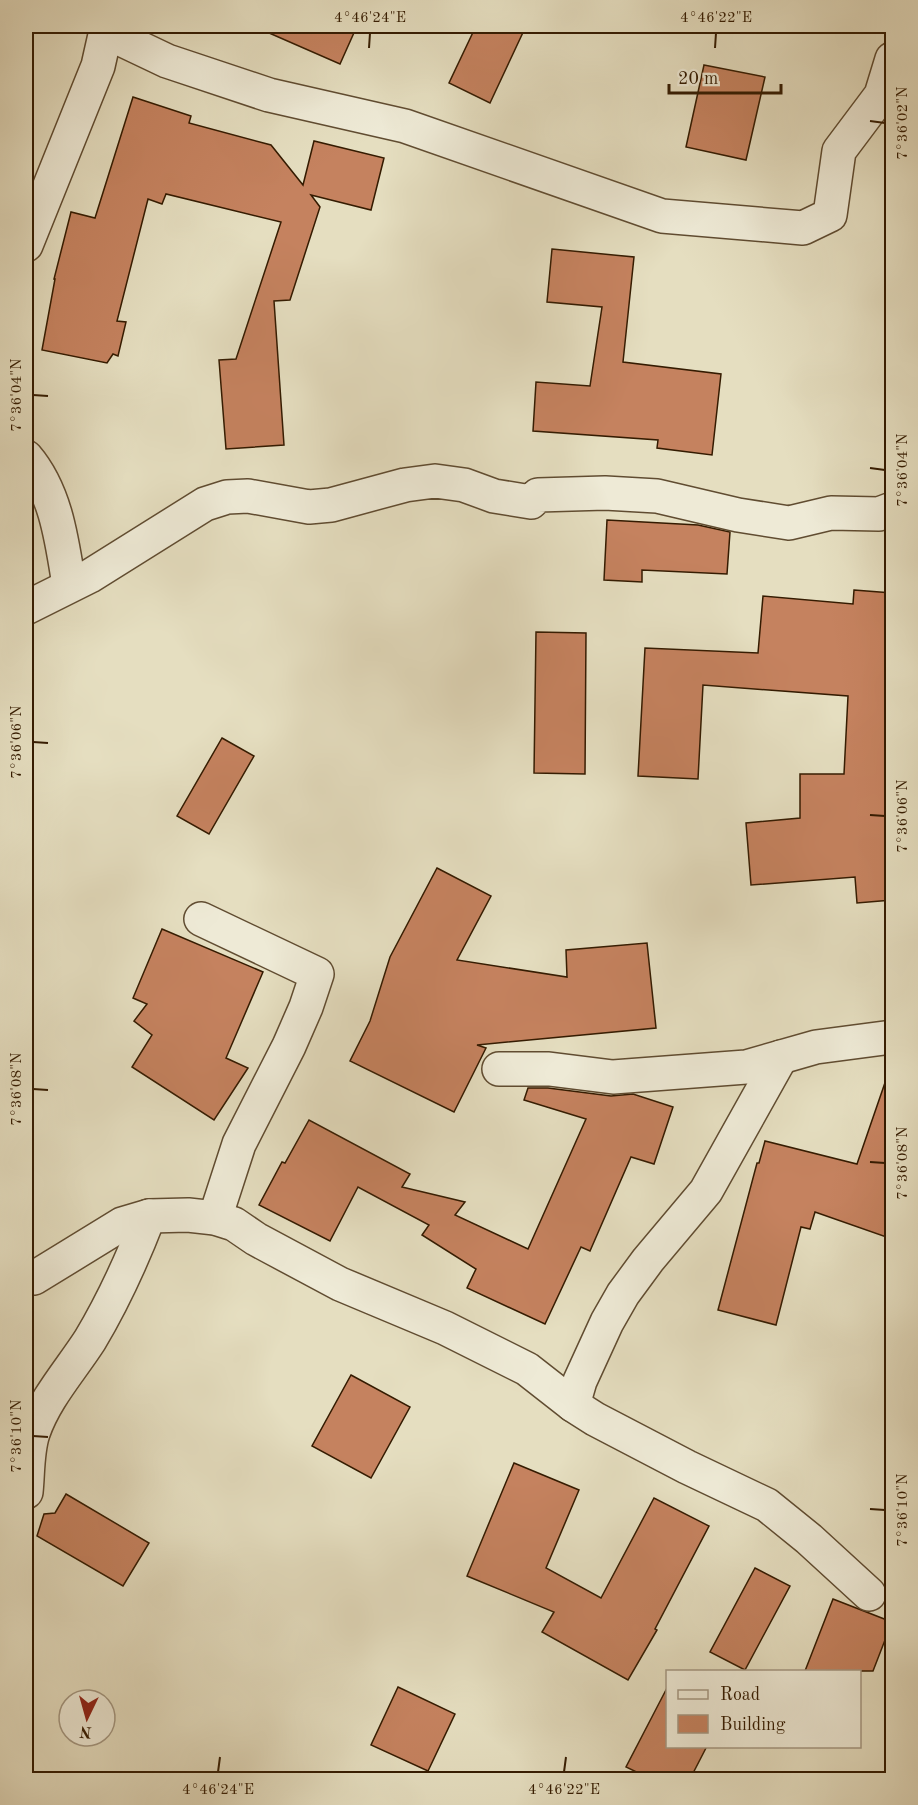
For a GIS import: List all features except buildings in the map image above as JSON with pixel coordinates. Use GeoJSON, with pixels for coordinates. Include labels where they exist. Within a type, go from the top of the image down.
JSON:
{"type":"FeatureCollection","features":[{"type":"Feature","properties":{"kind":"street"},"geometry":{"type":"LineString","coordinates":[[26,245],[98,66],[107,29],[167,61],[268,95],[405,126],[662,216],[803,228],[830,216],[839,151],[881,95],[892,59]]}},
{"type":"Feature","properties":{"kind":"street"},"geometry":{"type":"LineString","coordinates":[[26,457],[38,471],[55,510],[69,585]]}},
{"type":"Feature","properties":{"kind":"street"},"geometry":{"type":"LineString","coordinates":[[26,608],[90,576],[205,504],[227,497],[249,496],[299,506],[320,506],[405,485],[435,481],[464,485],[494,496],[531,502],[538,495],[605,493],[657,496],[738,515],[789,523],[831,513],[879,514],[892,509]]}},
{"type":"Feature","properties":{"kind":"street"},"geometry":{"type":"LineString","coordinates":[[201,918],[317,974],[290,1046],[239,1144],[215,1218]]}},
{"type":"Feature","properties":{"kind":"street"},"geometry":{"type":"LineString","coordinates":[[499,1069],[549,1069],[613,1077],[746,1067],[816,1047],[892,1037]]}},
{"type":"Feature","properties":{"kind":"street"},"geometry":{"type":"LineString","coordinates":[[573,1405],[580,1381],[623,1294],[648,1260],[706,1191],[781,1057]]}},
{"type":"Feature","properties":{"kind":"street"},"geometry":{"type":"LineString","coordinates":[[34,1278],[122,1224],[149,1216],[188,1215],[215,1218],[234,1224],[256,1239],[340,1284],[445,1328],[527,1369],[595,1419],[767,1505],[870,1594]]}},
{"type":"Feature","properties":{"kind":"street"},"geometry":{"type":"LineString","coordinates":[[26,1492],[32,1436],[45,1404],[107,1311],[130,1266],[149,1216]]}}]}
